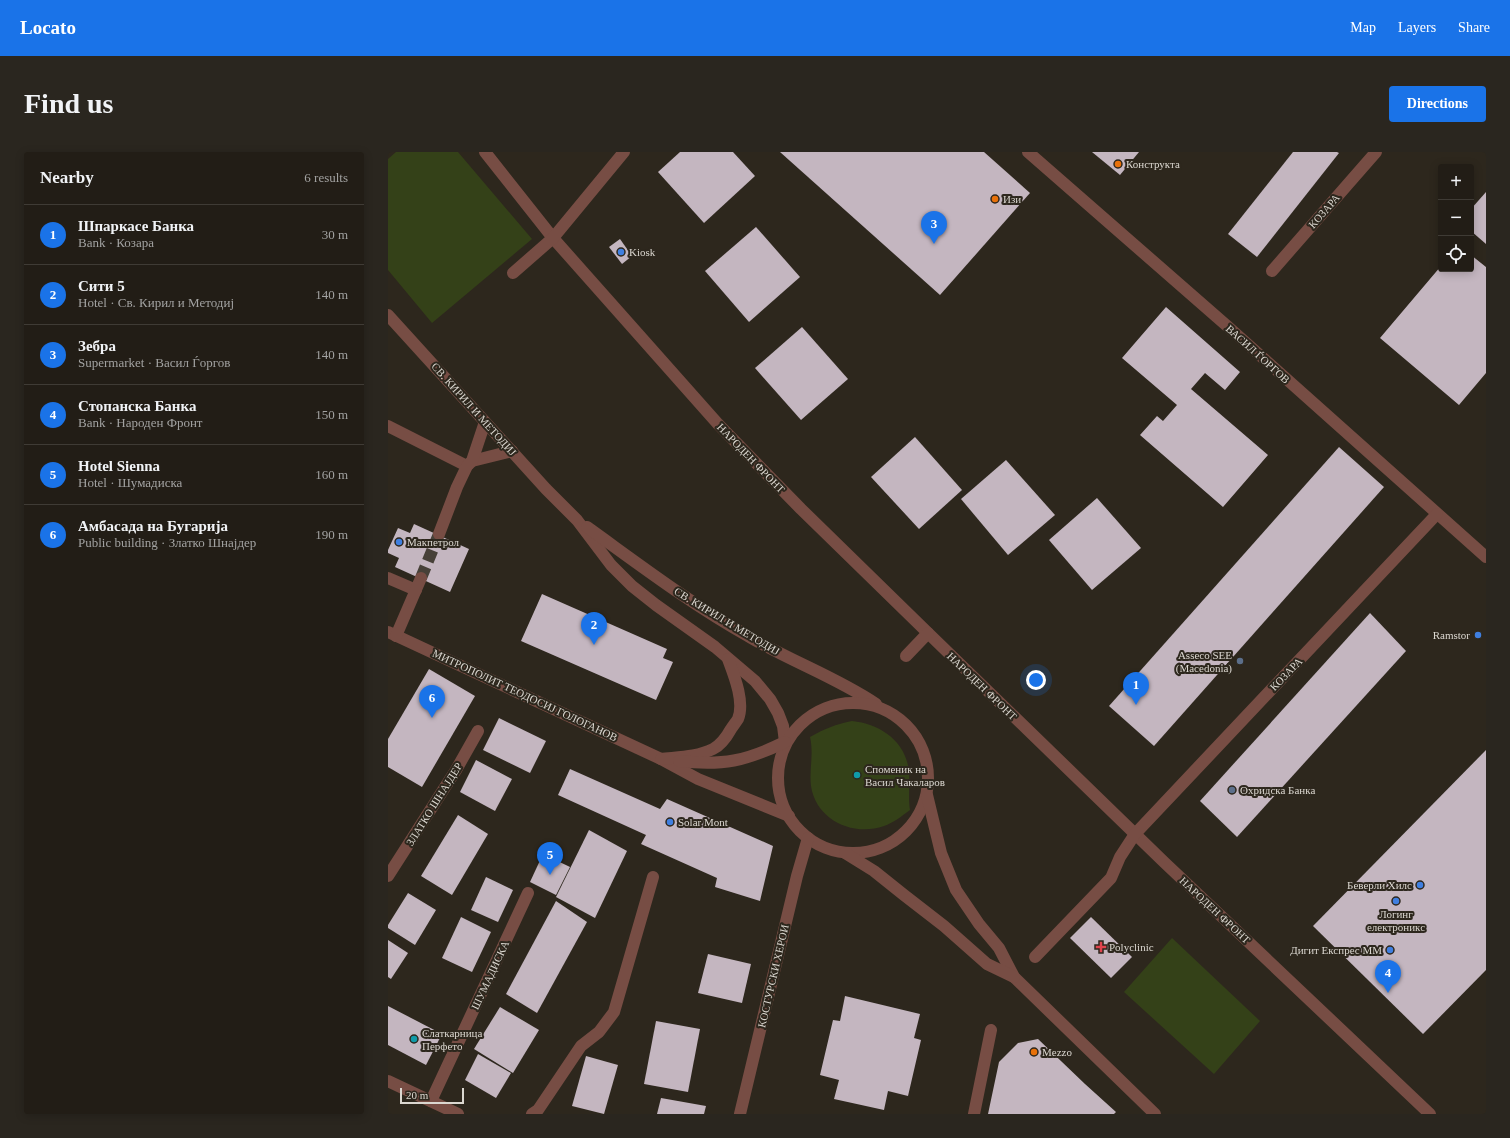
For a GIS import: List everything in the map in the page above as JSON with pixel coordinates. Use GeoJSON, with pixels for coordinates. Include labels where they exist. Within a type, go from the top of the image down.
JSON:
{"type":"FeatureCollection","features":[{"type":"Feature","properties":{"kind":"street","name":"НАРОДЕН ФРОНТ"},"geometry":{"type":"LineString","coordinates":[[486,152],[553,238],[718,424],[801,509],[1135,834],[1430,1114]]}},
{"type":"Feature","properties":{"kind":"street"},"geometry":{"type":"LineString","coordinates":[[514,272],[553,238],[624,152]]}},
{"type":"Feature","properties":{"kind":"street","name":"ВАСИЛ ЃОРГОВ"},"geometry":{"type":"LineString","coordinates":[[1028,152],[1226,325],[1486,557]]}},
{"type":"Feature","properties":{"kind":"street","name":"КОЗАРА"},"geometry":{"type":"LineString","coordinates":[[1272,271],[1376,152]]}},
{"type":"Feature","properties":{"kind":"street","name":"СВ. КИРИЛ И МЕТОДИЈ"},"geometry":{"type":"LineString","coordinates":[[388,315],[485,422],[577,520],[611,565],[632,586],[715,647],[755,681],[770,700],[783,726],[785,742]]}},
{"type":"Feature","properties":{"kind":"street"},"geometry":{"type":"LineString","coordinates":[[439,534],[470,463],[485,422]]}},
{"type":"Feature","properties":{"kind":"street"},"geometry":{"type":"LineString","coordinates":[[388,426],[470,463],[512,451]]}},
{"type":"Feature","properties":{"kind":"street","name":"КОЗАРА"},"geometry":{"type":"LineString","coordinates":[[1034,956],[1111,878],[1120,857],[1135,834],[1437,514]]}},
{"type":"Feature","properties":{"kind":"street","name":"СВ. КИРИЛ И МЕТОДИЈ"},"geometry":{"type":"LineString","coordinates":[[577,520],[704,610],[773,651],[856,690],[906,725],[921,746],[928,770],[927,796]]}},
{"type":"Feature","properties":{"kind":"street"},"geometry":{"type":"LineString","coordinates":[[388,578],[416,590]]}},
{"type":"Feature","properties":{"kind":"street"},"geometry":{"type":"LineString","coordinates":[[392,634],[421,578]]}},
{"type":"Feature","properties":{"kind":"street"},"geometry":{"type":"LineString","coordinates":[[906,656],[928,633]]}},
{"type":"Feature","properties":{"kind":"street","name":"МИТРОПОЛИТ ТЕОДОСИЈ ГОЛОГАНОВ"},"geometry":{"type":"LineString","coordinates":[[392,634],[661,759],[698,780],[789,816]]}},
{"type":"Feature","properties":{"kind":"street"},"geometry":{"type":"LineString","coordinates":[[661,759],[697,754],[712,750],[722,743],[738,718],[739,697],[737,683],[728,658]]}},
{"type":"Feature","properties":{"kind":"street"},"geometry":{"type":"LineString","coordinates":[[886,710],[865,703],[843,703],[822,710],[798,726],[785,742],[780,762],[778,781],[781,800],[789,816],[797,828],[808,838],[826,848],[845,853],[874,871],[944,926],[987,964],[1014,977],[1155,1114]]}},
{"type":"Feature","properties":{"kind":"street","name":"ЗЛАТКО ШНАЈДЕР"},"geometry":{"type":"LineString","coordinates":[[388,876],[456,770],[478,731]]}},
{"type":"Feature","properties":{"kind":"street","name":"МИТРОПОЛИТ ТЕОДОСИЈ ГОЛОГАНОВ"},"geometry":{"type":"LineString","coordinates":[[661,759],[702,764],[731,762],[750,758],[785,742]]}},
{"type":"Feature","properties":{"kind":"street"},"geometry":{"type":"LineString","coordinates":[[845,853],[867,852],[888,845],[905,833],[919,816],[927,796]]}},
{"type":"Feature","properties":{"kind":"street"},"geometry":{"type":"LineString","coordinates":[[927,796],[941,853],[956,890],[979,924],[999,948],[1014,977]]}},
{"type":"Feature","properties":{"kind":"street","name":"КОСТУРСКИ ХЕРОИ"},"geometry":{"type":"LineString","coordinates":[[740,1114],[797,876],[808,838]]}},
{"type":"Feature","properties":{"kind":"street"},"geometry":{"type":"LineString","coordinates":[[532,1114],[538,1110],[581,1046],[599,1032],[614,1012],[653,877]]}},
{"type":"Feature","properties":{"kind":"street","name":"ШУМАДИСКА"},"geometry":{"type":"LineString","coordinates":[[431,1101],[528,893]]}},
{"type":"Feature","properties":{"kind":"street"},"geometry":{"type":"LineString","coordinates":[[974,1114],[991,1030]]}},
{"type":"Feature","properties":{"kind":"street"},"geometry":{"type":"LineString","coordinates":[[388,1081],[458,1114]]}},
{"type":"Feature","properties":{"kind":"green space"},"geometry":{"type":"Polygon","coordinates":[[[396,152],[458,152],[532,239],[432,323],[388,270],[388,159],[396,152]]]}},
{"type":"Feature","properties":{"kind":"green space"},"geometry":{"type":"Polygon","coordinates":[[[852,721],[873,726],[891,736],[903,752],[907,762],[909,773],[910,810],[884,826],[872,829],[849,827],[838,823],[828,816],[820,808],[814,798],[811,786],[812,749],[810,737],[830,727],[852,721]]]}},
{"type":"Feature","properties":{"kind":"green space"},"geometry":{"type":"Polygon","coordinates":[[[1172,938],[1260,1021],[1214,1074],[1124,992],[1172,938]]]}},
{"type":"Feature","properties":{"kind":"building"},"geometry":{"type":"Polygon","coordinates":[[[680,152],[733,152],[755,176],[704,223],[658,172],[680,152]]]}},
{"type":"Feature","properties":{"kind":"building"},"geometry":{"type":"Polygon","coordinates":[[[780,152],[984,152],[1030,193],[940,295],[780,152]]]}},
{"type":"Feature","properties":{"kind":"building","name":"Конструкта"},"geometry":{"type":"Polygon","coordinates":[[[1092,152],[1139,152],[1120,175],[1092,152]]]}},
{"type":"Feature","properties":{"kind":"building"},"geometry":{"type":"Polygon","coordinates":[[[1293,152],[1339,153],[1257,257],[1228,234],[1293,152]]]}},
{"type":"Feature","properties":{"kind":"building"},"geometry":{"type":"Polygon","coordinates":[[[1486,192],[1486,244],[1474,234],[1474,206],[1486,192]]]}},
{"type":"Feature","properties":{"kind":"building"},"geometry":{"type":"Polygon","coordinates":[[[756,227],[800,277],[749,322],[705,271],[756,227]]]}},
{"type":"Feature","properties":{"kind":"building","name":"Kiosk"},"geometry":{"type":"Polygon","coordinates":[[[620,239],[632,256],[622,264],[609,247],[620,239]]]}},
{"type":"Feature","properties":{"kind":"building"},"geometry":{"type":"Polygon","coordinates":[[[1474,257],[1486,267],[1486,373],[1459,405],[1380,338],[1438,270],[1438,272],[1474,272],[1474,257]]]}},
{"type":"Feature","properties":{"kind":"building"},"geometry":{"type":"Polygon","coordinates":[[[1166,307],[1240,372],[1225,390],[1205,373],[1191,389],[1268,455],[1223,507],[1140,435],[1157,416],[1163,421],[1177,405],[1122,358],[1166,307]]]}},
{"type":"Feature","properties":{"kind":"building"},"geometry":{"type":"Polygon","coordinates":[[[802,327],[848,379],[801,420],[755,368],[802,327]]]}},
{"type":"Feature","properties":{"kind":"building"},"geometry":{"type":"Polygon","coordinates":[[[915,437],[962,490],[919,529],[871,477],[915,437]]]}},
{"type":"Feature","properties":{"kind":"building"},"geometry":{"type":"Polygon","coordinates":[[[1339,447],[1384,487],[1154,746],[1109,706],[1339,447]]]}},
{"type":"Feature","properties":{"kind":"building"},"geometry":{"type":"Polygon","coordinates":[[[1006,460],[1055,515],[1008,555],[961,499],[1006,460]]]}},
{"type":"Feature","properties":{"kind":"building"},"geometry":{"type":"Polygon","coordinates":[[[1097,498],[1141,548],[1092,590],[1049,540],[1097,498]]]}},
{"type":"Feature","properties":{"kind":"building"},"geometry":{"type":"Polygon","coordinates":[[[414,524],[469,549],[450,592],[395,567],[399,558],[388,553],[388,550],[398,528],[410,533],[414,524]]]}},
{"type":"Feature","properties":{"kind":"building"},"geometry":{"type":"Polygon","coordinates":[[[542,594],[667,649],[663,658],[673,662],[656,700],[521,641],[542,594]]]}},
{"type":"Feature","properties":{"kind":"building"},"geometry":{"type":"Polygon","coordinates":[[[1370,613],[1406,651],[1237,837],[1200,801],[1370,613]]]}},
{"type":"Feature","properties":{"kind":"building"},"geometry":{"type":"Polygon","coordinates":[[[429,669],[475,696],[422,787],[388,767],[388,739],[429,669]]]}},
{"type":"Feature","properties":{"kind":"building"},"geometry":{"type":"Polygon","coordinates":[[[499,718],[546,741],[530,773],[483,750],[499,718]]]}},
{"type":"Feature","properties":{"kind":"building","name":"Беверли Хилс"},"geometry":{"type":"Polygon","coordinates":[[[1486,750],[1486,970],[1423,1034],[1313,926],[1486,750]]]}},
{"type":"Feature","properties":{"kind":"building"},"geometry":{"type":"Polygon","coordinates":[[[476,760],[512,779],[495,811],[460,792],[476,760]]]}},
{"type":"Feature","properties":{"kind":"building"},"geometry":{"type":"Polygon","coordinates":[[[570,769],[660,809],[667,799],[773,846],[760,901],[715,887],[717,878],[641,844],[646,835],[558,795],[570,769]]]}},
{"type":"Feature","properties":{"kind":"building"},"geometry":{"type":"Polygon","coordinates":[[[458,815],[488,834],[452,895],[421,876],[458,815]]]}},
{"type":"Feature","properties":{"kind":"building"},"geometry":{"type":"Polygon","coordinates":[[[589,830],[627,851],[595,918],[556,897],[589,830]]]}},
{"type":"Feature","properties":{"kind":"building"},"geometry":{"type":"Polygon","coordinates":[[[543,854],[570,867],[556,895],[530,882],[543,854]]]}},
{"type":"Feature","properties":{"kind":"building"},"geometry":{"type":"Polygon","coordinates":[[[486,877],[513,890],[498,922],[471,910],[486,877]]]}},
{"type":"Feature","properties":{"kind":"building"},"geometry":{"type":"Polygon","coordinates":[[[408,893],[436,910],[415,945],[388,928],[388,925],[408,893]]]}},
{"type":"Feature","properties":{"kind":"building"},"geometry":{"type":"Polygon","coordinates":[[[556,901],[587,922],[537,1013],[506,994],[556,901]]]}},
{"type":"Feature","properties":{"kind":"building"},"geometry":{"type":"Polygon","coordinates":[[[461,917],[491,932],[472,972],[442,958],[461,917]]]}},
{"type":"Feature","properties":{"kind":"building","name":"Polyclinic"},"geometry":{"type":"Polygon","coordinates":[[[1091,917],[1132,957],[1111,978],[1070,938],[1091,917]]]}},
{"type":"Feature","properties":{"kind":"building"},"geometry":{"type":"Polygon","coordinates":[[[388,940],[408,953],[391,979],[388,977],[388,940]]]}},
{"type":"Feature","properties":{"kind":"building"},"geometry":{"type":"Polygon","coordinates":[[[708,954],[751,964],[742,1003],[698,993],[708,954]]]}},
{"type":"Feature","properties":{"kind":"building"},"geometry":{"type":"Polygon","coordinates":[[[845,996],[920,1014],[914,1038],[921,1040],[908,1096],[888,1091],[884,1110],[834,1099],[839,1080],[820,1075],[833,1020],[840,1021],[845,996]]]}},
{"type":"Feature","properties":{"kind":"building","name":"Слаткарница Перфето"},"geometry":{"type":"Polygon","coordinates":[[[388,1006],[442,1034],[426,1065],[388,1045],[388,1006]]]}},
{"type":"Feature","properties":{"kind":"building"},"geometry":{"type":"Polygon","coordinates":[[[500,1007],[539,1030],[513,1073],[474,1049],[500,1007]]]}},
{"type":"Feature","properties":{"kind":"building"},"geometry":{"type":"Polygon","coordinates":[[[656,1021],[700,1029],[688,1092],[644,1084],[656,1021]]]}},
{"type":"Feature","properties":{"kind":"building"},"geometry":{"type":"Polygon","coordinates":[[[1038,1039],[1116,1112],[1114,1114],[988,1114],[999,1062],[1018,1043],[1038,1039]]]}},
{"type":"Feature","properties":{"kind":"building"},"geometry":{"type":"Polygon","coordinates":[[[478,1054],[511,1073],[496,1098],[465,1080],[478,1054]]]}},
{"type":"Feature","properties":{"kind":"building"},"geometry":{"type":"Polygon","coordinates":[[[586,1056],[618,1065],[604,1114],[572,1106],[586,1056]]]}},
{"type":"Feature","properties":{"kind":"building"},"geometry":{"type":"Polygon","coordinates":[[[661,1098],[706,1106],[704,1114],[657,1114],[661,1098]]]}},
{"type":"Feature","properties":{"kind":"tunnel"},"geometry":{"type":"LineString","coordinates":[[421,578],[439,534]]}},
{"type":"Feature","properties":{"kind":"place","name":"Конструкта"},"geometry":{"type":"Point","coordinates":[1118,164]}},
{"type":"Feature","properties":{"kind":"place","name":"Изи"},"geometry":{"type":"Point","coordinates":[995,199]}},
{"type":"Feature","properties":{"kind":"place","name":"Зебра"},"geometry":{"type":"Point","coordinates":[934,244]}},
{"type":"Feature","properties":{"kind":"place","name":"Kiosk"},"geometry":{"type":"Point","coordinates":[621,252]}},
{"type":"Feature","properties":{"kind":"place","name":"Макпетрол"},"geometry":{"type":"Point","coordinates":[399,542]}},
{"type":"Feature","properties":{"kind":"place","name":"Ramstor"},"geometry":{"type":"Point","coordinates":[1478,635]}},
{"type":"Feature","properties":{"kind":"place","name":"Сити 5"},"geometry":{"type":"Point","coordinates":[594,645]}},
{"type":"Feature","properties":{"kind":"place","name":"Asseco SEE (Macedonia)"},"geometry":{"type":"Point","coordinates":[1240,661]}},
{"type":"Feature","properties":{"kind":"place","name":"Шпаркасе Банка"},"geometry":{"type":"Point","coordinates":[1136,705]}},
{"type":"Feature","properties":{"kind":"place","name":"Амбасада на Бугарија"},"geometry":{"type":"Point","coordinates":[432,718]}},
{"type":"Feature","properties":{"kind":"place","name":"Споменик на Васил Чакаларов"},"geometry":{"type":"Point","coordinates":[857,775]}},
{"type":"Feature","properties":{"kind":"place","name":"Охридска Банка"},"geometry":{"type":"Point","coordinates":[1232,790]}},
{"type":"Feature","properties":{"kind":"place","name":"Solar Mont"},"geometry":{"type":"Point","coordinates":[670,822]}},
{"type":"Feature","properties":{"kind":"place","name":"Hotel Sienna"},"geometry":{"type":"Point","coordinates":[550,875]}},
{"type":"Feature","properties":{"kind":"place","name":"Беверли Хилс"},"geometry":{"type":"Point","coordinates":[1420,885]}},
{"type":"Feature","properties":{"kind":"place","name":"Логинг електроникс"},"geometry":{"type":"Point","coordinates":[1396,901]}},
{"type":"Feature","properties":{"kind":"place","name":"Polyclinic"},"geometry":{"type":"Point","coordinates":[1101,947]}},
{"type":"Feature","properties":{"kind":"place","name":"Дигит Експрес ММ"},"geometry":{"type":"Point","coordinates":[1390,950]}},
{"type":"Feature","properties":{"kind":"place","name":"Стопанска Банка"},"geometry":{"type":"Point","coordinates":[1388,993]}},
{"type":"Feature","properties":{"kind":"place","name":"Слаткарница Перфето"},"geometry":{"type":"Point","coordinates":[414,1039]}},
{"type":"Feature","properties":{"kind":"place","name":"Mezzo"},"geometry":{"type":"Point","coordinates":[1034,1052]}}]}
